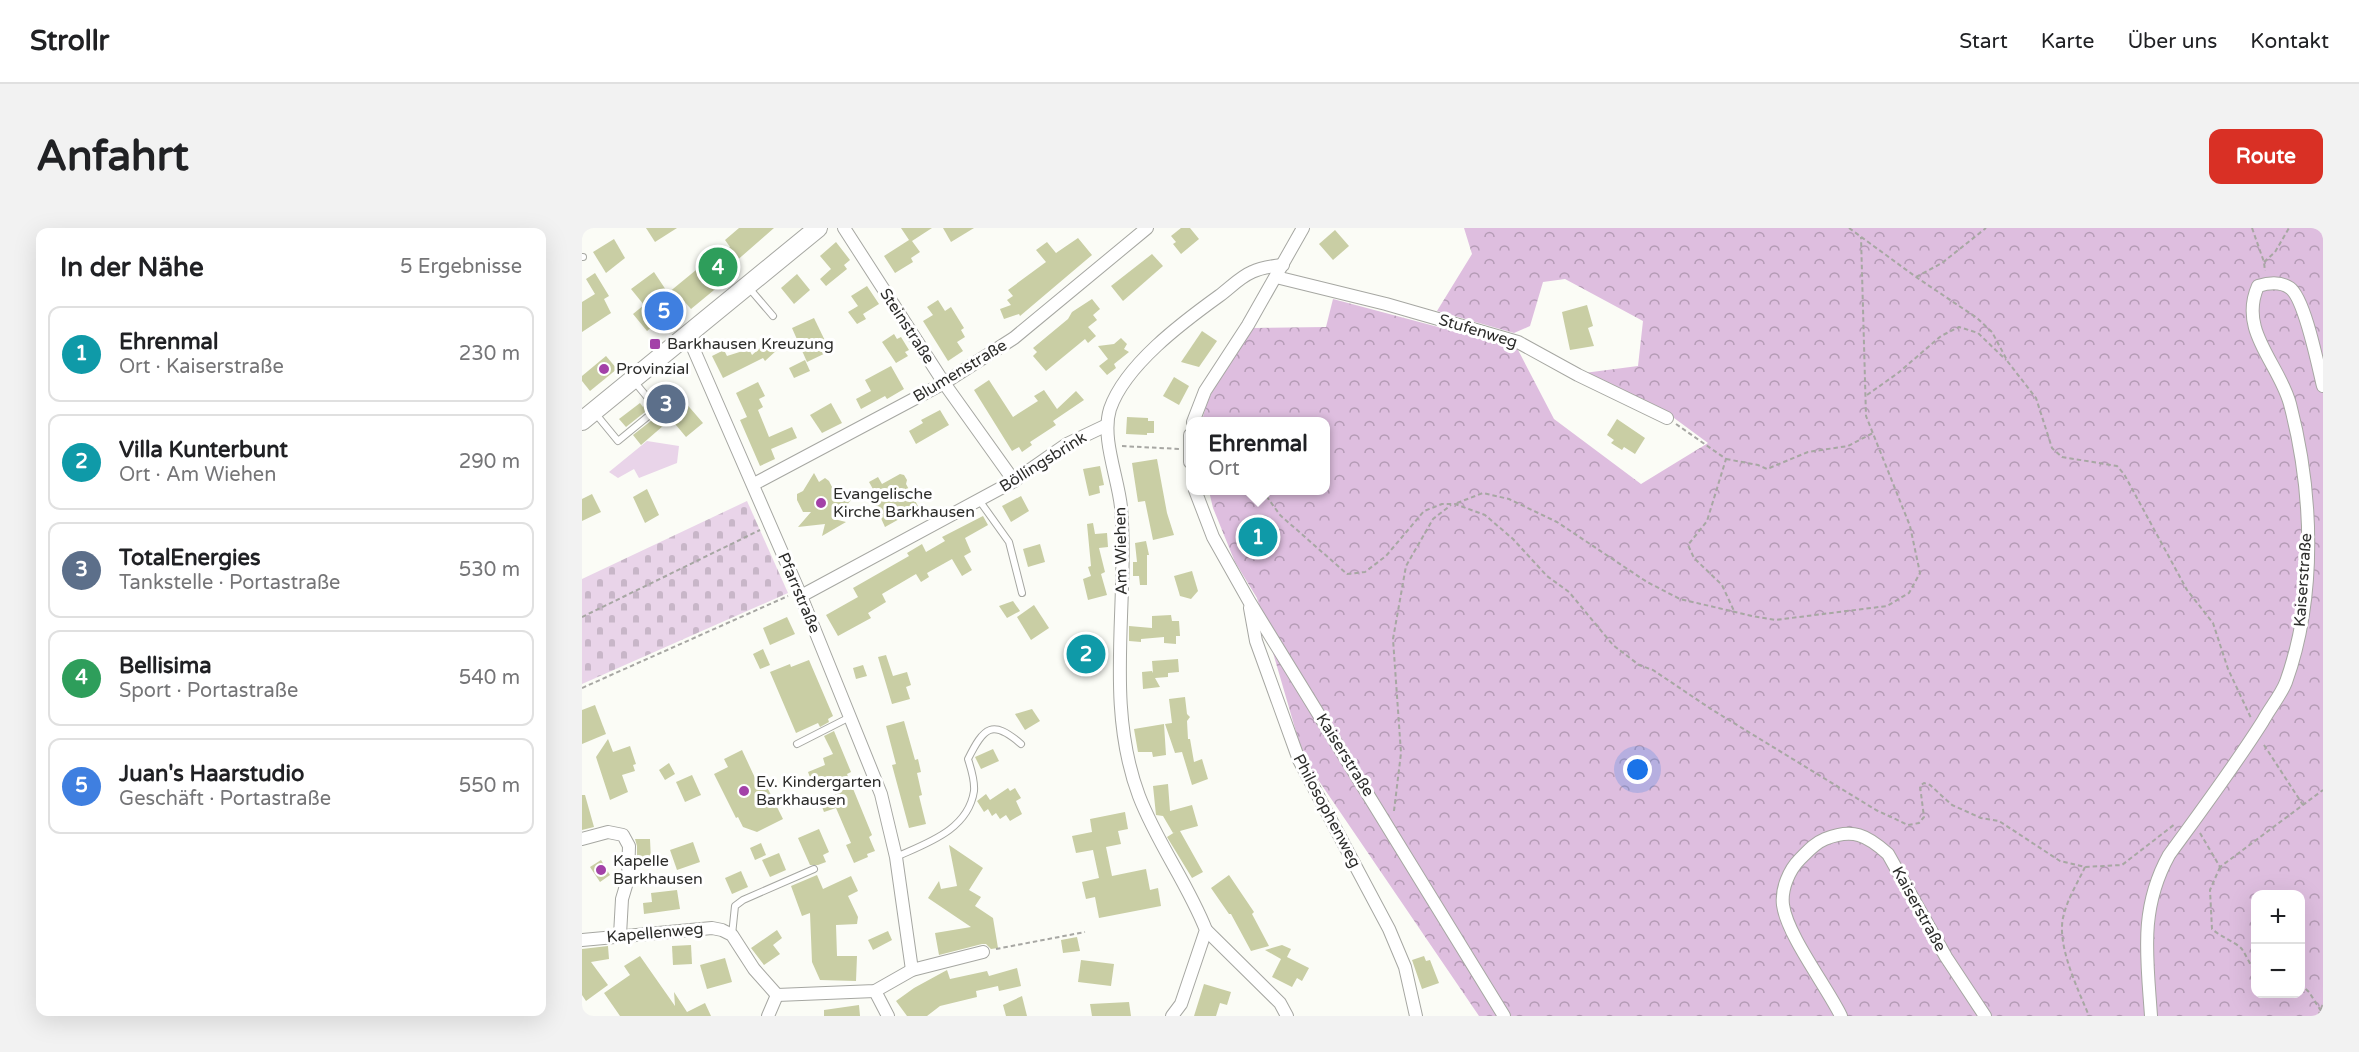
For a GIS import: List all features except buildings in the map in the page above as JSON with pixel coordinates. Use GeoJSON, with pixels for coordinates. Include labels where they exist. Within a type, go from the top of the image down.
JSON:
{"type":"FeatureCollection","features":[{"type":"Feature","properties":{"kind":"main road"},"geometry":{"type":"LineString","coordinates":[[587,416],[818,228]]}},
{"type":"Feature","properties":{"kind":"street","name":"Steinstraße"},"geometry":{"type":"LineString","coordinates":[[844,228],[944,382],[1014,482]]}},
{"type":"Feature","properties":{"kind":"street","name":"Blumenstraße"},"geometry":{"type":"LineString","coordinates":[[754,484],[944,382],[1014,338],[1147,228]]}},
{"type":"Feature","properties":{"kind":"street"},"geometry":{"type":"LineString","coordinates":[[1195,417],[1205,391],[1248,325],[1303,228]]}},
{"type":"Feature","properties":{"kind":"street","name":"Am Wiehen"},"geometry":{"type":"LineString","coordinates":[[1206,930],[1198,909],[1176,871],[1139,796],[1122,732],[1119,660],[1123,584],[1121,506],[1107,425],[1111,408],[1120,390],[1140,363],[1184,322],[1250,273],[1283,265]]}},
{"type":"Feature","properties":{"kind":"street","name":"Stufenweg"},"geometry":{"type":"LineString","coordinates":[[1276,277],[1386,304],[1518,342],[1578,375],[1668,418]]}},
{"type":"Feature","properties":{"kind":"street"},"geometry":{"type":"LineString","coordinates":[[2268,283],[2279,283],[2290,288],[2297,299],[2323,386]]}},
{"type":"Feature","properties":{"kind":"street","name":"Kaiserstraße"},"geometry":{"type":"LineString","coordinates":[[2151,1016],[2146,923],[2158,875],[2169,855],[2286,684],[2301,623],[2307,532],[2305,486],[2290,402],[2279,373],[2260,341],[2251,307],[2258,286],[2268,283]]}},
{"type":"Feature","properties":{"kind":"street","name":"Pfarrstraße"},"geometry":{"type":"LineString","coordinates":[[687,334],[754,484],[851,716],[881,794],[896,857],[912,970]]}},
{"type":"Feature","properties":{"kind":"street","name":"Böllingsbrink"},"geometry":{"type":"LineString","coordinates":[[800,594],[1014,482],[1067,444],[1107,425]]}},
{"type":"Feature","properties":{"kind":"street","name":"Kaiserstraße"},"geometry":{"type":"LineString","coordinates":[[1197,495],[1213,537],[1249,601],[1390,827],[1504,1016]]}},
{"type":"Feature","properties":{"kind":"street","name":"Philosophenweg"},"geometry":{"type":"LineString","coordinates":[[1249,601],[1256,641],[1299,760],[1389,929],[1405,967],[1416,1016]]}},
{"type":"Feature","properties":{"kind":"street"},"geometry":{"type":"LineString","coordinates":[[582,839],[608,832],[623,835],[628,846],[628,879],[622,898],[620,935]]}},
{"type":"Feature","properties":{"kind":"street","name":"Kaiserstraße"},"geometry":{"type":"LineString","coordinates":[[1841,1016],[1794,935],[1783,905],[1788,877],[1795,864],[1821,840],[1847,833],[1874,841],[1888,854],[1951,966],[1985,1016]]}},
{"type":"Feature","properties":{"kind":"street","name":"Kapellenweg"},"geometry":{"type":"LineString","coordinates":[[582,940],[712,928],[732,935]]}},
{"type":"Feature","properties":{"kind":"street"},"geometry":{"type":"LineString","coordinates":[[1172,1016],[1181,1004],[1206,930],[1280,1003],[1287,1016]]}},
{"type":"Feature","properties":{"kind":"street"},"geometry":{"type":"LineString","coordinates":[[732,935],[754,969],[777,995]]}},
{"type":"Feature","properties":{"kind":"street"},"geometry":{"type":"LineString","coordinates":[[777,995],[875,991],[912,970],[983,952]]}},
{"type":"Feature","properties":{"kind":"street"},"geometry":{"type":"LineString","coordinates":[[875,991],[888,1016]]}},
{"type":"Feature","properties":{"kind":"street"},"geometry":{"type":"LineString","coordinates":[[768,1016],[777,995]]}},
{"type":"Feature","properties":{"kind":"lane"},"geometry":{"type":"LineString","coordinates":[[747,286],[772,316]]}},
{"type":"Feature","properties":{"kind":"lane"},"geometry":{"type":"LineString","coordinates":[[587,416],[618,441],[626,435],[657,410],[633,380]]}},
{"type":"Feature","properties":{"kind":"lane","name":"Böllingsbrink"},"geometry":{"type":"LineString","coordinates":[[979,500],[1009,542],[1022,593]]}},
{"type":"Feature","properties":{"kind":"lane"},"geometry":{"type":"LineString","coordinates":[[797,744],[851,716]]}},
{"type":"Feature","properties":{"kind":"lane"},"geometry":{"type":"LineString","coordinates":[[896,857],[950,832],[966,810],[974,791],[968,759],[978,738],[993,729],[1004,729],[1021,744]]}},
{"type":"Feature","properties":{"kind":"lane"},"geometry":{"type":"LineString","coordinates":[[732,935],[735,906],[743,900],[814,869]]}},
{"type":"Feature","properties":{"kind":"path"},"geometry":{"type":"LineString","coordinates":[[1849,228],[1916,278],[1977,318],[1992,332],[2008,362]]}},
{"type":"Feature","properties":{"kind":"path"},"geometry":{"type":"LineString","coordinates":[[1916,278],[1942,263],[1986,228]]}},
{"type":"Feature","properties":{"kind":"path"},"geometry":{"type":"LineString","coordinates":[[2252,228],[2264,262],[2268,283]]}},
{"type":"Feature","properties":{"kind":"path"},"geometry":{"type":"LineString","coordinates":[[2264,262],[2275,252],[2289,228]]}},
{"type":"Feature","properties":{"kind":"path"},"geometry":{"type":"LineString","coordinates":[[1390,827],[1396,803],[1401,753],[1392,639],[1406,566],[1433,519],[1448,506],[1483,493],[1509,499],[1557,522],[1647,582],[1680,599],[1774,620],[1887,606],[1909,593],[1920,573],[1911,526],[1866,416],[1861,237]]}},
{"type":"Feature","properties":{"kind":"path"},"geometry":{"type":"LineString","coordinates":[[1866,395],[1898,373],[1941,336],[1959,327],[1978,333],[2008,362],[2036,398],[2052,448],[2062,457],[2117,466],[2124,474],[2187,590],[2213,623],[2228,669],[2256,731],[2303,805]]}},
{"type":"Feature","properties":{"kind":"path"},"geometry":{"type":"LineString","coordinates":[[1668,418],[1726,459],[1767,469],[1808,452],[1848,446],[1873,433]]}},
{"type":"Feature","properties":{"kind":"path"},"geometry":{"type":"LineString","coordinates":[[1110,445],[1186,455]]}},
{"type":"Feature","properties":{"kind":"path"},"geometry":{"type":"LineString","coordinates":[[1726,459],[1707,521],[1688,545],[1694,558],[1722,585],[1734,610]]}},
{"type":"Feature","properties":{"kind":"path"},"geometry":{"type":"LineString","coordinates":[[1266,495],[1280,515],[1347,574],[1365,572],[1386,556],[1424,511],[1442,504],[1455,504],[1485,515],[1513,539],[1547,576],[1569,592],[1613,645],[1639,665],[1653,670],[1711,709],[1876,810],[1908,825],[1919,823],[1924,817],[1920,786],[1924,783],[1930,784],[1952,805],[1981,818],[1999,821],[2060,861],[2085,867],[2122,865],[2168,828],[2183,819],[2193,822],[2220,867]]}},
{"type":"Feature","properties":{"kind":"path"},"geometry":{"type":"LineString","coordinates":[[582,617],[770,525]]}},
{"type":"Feature","properties":{"kind":"path"},"geometry":{"type":"LineString","coordinates":[[582,687],[800,594]]}},
{"type":"Feature","properties":{"kind":"path"},"geometry":{"type":"LineString","coordinates":[[2251,965],[2242,948],[2221,937],[2212,928],[2210,890],[2220,867],[2323,790]]}},
{"type":"Feature","properties":{"kind":"path"},"geometry":{"type":"LineString","coordinates":[[2085,867],[2063,915],[2062,938],[2089,1016]]}},
{"type":"Feature","properties":{"kind":"path"},"geometry":{"type":"LineString","coordinates":[[983,952],[1084,932]]}},
{"type":"Feature","properties":{"kind":"path"},"geometry":{"type":"LineString","coordinates":[[2305,988],[2321,1011]]}},
{"type":"Feature","properties":{"kind":"path"},"geometry":{"type":"LineString","coordinates":[[2318,1016],[2323,1004]]}},
{"type":"Feature","properties":{"kind":"green space"},"geometry":{"type":"Polygon","coordinates":[[[1464,228],[2323,228],[2323,1016],[1479,1016],[1304,759],[1257,598],[1235,562],[1213,508],[1210,495],[1330,495],[1330,417],[1203,417],[1216,385],[1252,328],[1326,327],[1333,299],[1517,348],[1554,419],[1641,484],[1708,443],[1670,415],[1584,373],[1638,366],[1643,321],[1565,279],[1543,282],[1530,326],[1514,333],[1437,311],[1472,254],[1464,228]]]}},
{"type":"Feature","properties":{"kind":"green space"},"geometry":{"type":"Polygon","coordinates":[[[647,441],[679,446],[677,463],[639,478],[634,469],[618,478],[609,472],[647,441]]]}},
{"type":"Feature","properties":{"kind":"green space"},"geometry":{"type":"Polygon","coordinates":[[[747,501],[788,593],[582,684],[582,579],[747,501]]]}},
{"type":"Feature","properties":{"kind":"place","name":"Bellisima"},"geometry":{"type":"Point","coordinates":[718,267]}},
{"type":"Feature","properties":{"kind":"place","name":"Juan's Haarstudio"},"geometry":{"type":"Point","coordinates":[664,311]}},
{"type":"Feature","properties":{"kind":"place","name":"Barkhausen Kreuzung"},"geometry":{"type":"Point","coordinates":[655,344]}},
{"type":"Feature","properties":{"kind":"place","name":"Provinzial"},"geometry":{"type":"Point","coordinates":[604,369]}},
{"type":"Feature","properties":{"kind":"place","name":"TotalEnergies"},"geometry":{"type":"Point","coordinates":[666,404]}},
{"type":"Feature","properties":{"kind":"place","name":"Evangelische Kirche Barkhausen"},"geometry":{"type":"Point","coordinates":[821,503]}},
{"type":"Feature","properties":{"kind":"place","name":"Ehrenmal"},"geometry":{"type":"Point","coordinates":[1258,537]}},
{"type":"Feature","properties":{"kind":"place","name":"Villa Kunterbunt"},"geometry":{"type":"Point","coordinates":[1086,654]}},
{"type":"Feature","properties":{"kind":"place","name":"Ev. Kindergarten Barkhausen"},"geometry":{"type":"Point","coordinates":[744,791]}},
{"type":"Feature","properties":{"kind":"place","name":"Kapelle Barkhausen"},"geometry":{"type":"Point","coordinates":[601,870]}}]}
